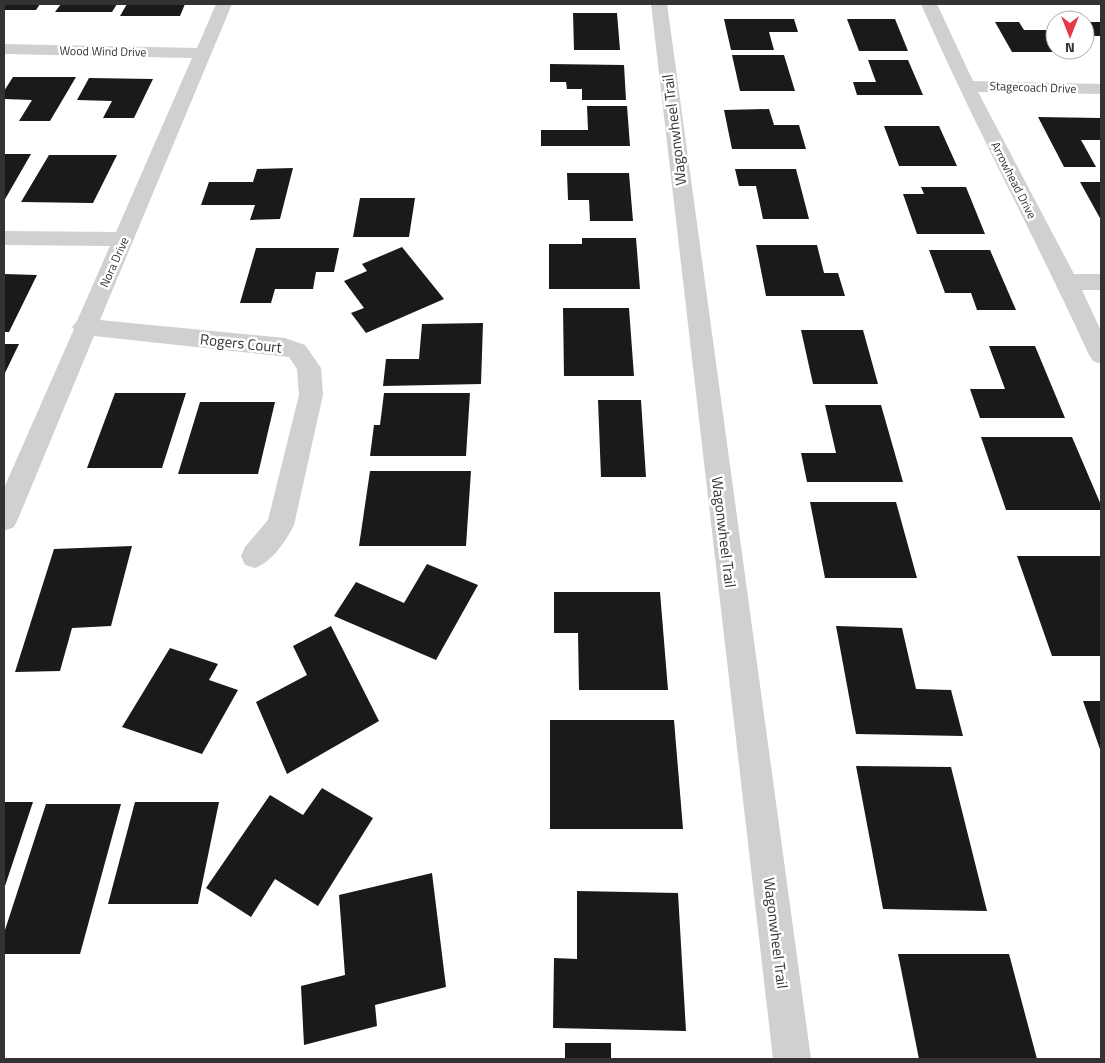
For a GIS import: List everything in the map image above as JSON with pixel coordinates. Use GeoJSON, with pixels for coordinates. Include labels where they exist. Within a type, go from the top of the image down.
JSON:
{"type":"FeatureCollection","features":[{"type":"Feature","properties":{"kind":"street","name":"Nora Drive"},"geometry":{"type":"LineString","coordinates":[[4,519],[84,327],[124,239],[224,4]]}},
{"type":"Feature","properties":{"kind":"street","name":"Wagonwheel Trail"},"geometry":{"type":"LineString","coordinates":[[659,4],[792,1059]]}},
{"type":"Feature","properties":{"kind":"street","name":"Arrowhead Drive"},"geometry":{"type":"LineString","coordinates":[[929,4],[966,86],[1067,282],[1101,355]]}},
{"type":"Feature","properties":{"kind":"street","name":"Wood Wind Drive"},"geometry":{"type":"LineString","coordinates":[[4,50],[202,53]]}},
{"type":"Feature","properties":{"kind":"street","name":"Stagecoach Drive"},"geometry":{"type":"LineString","coordinates":[[966,86],[1101,89]]}},
{"type":"Feature","properties":{"kind":"street"},"geometry":{"type":"LineString","coordinates":[[4,238],[124,239]]}},
{"type":"Feature","properties":{"kind":"street"},"geometry":{"type":"LineString","coordinates":[[1067,282],[1101,282]]}},
{"type":"Feature","properties":{"kind":"street","name":"Rogers Court"},"geometry":{"type":"LineString","coordinates":[[84,327],[285,347],[297,351],[309,368],[311,395],[280,525],[254,556]]}},
{"type":"Feature","properties":{"kind":"building"},"geometry":{"type":"Polygon","coordinates":[[[4,4],[40,4],[36,10],[4,10],[4,4]]]}},
{"type":"Feature","properties":{"kind":"building"},"geometry":{"type":"Polygon","coordinates":[[[61,4],[117,4],[112,12],[55,12],[61,4]]]}},
{"type":"Feature","properties":{"kind":"building"},"geometry":{"type":"Polygon","coordinates":[[[127,4],[185,4],[180,16],[120,16],[127,4]]]}},
{"type":"Feature","properties":{"kind":"building"},"geometry":{"type":"Polygon","coordinates":[[[573,13],[617,13],[620,50],[574,50],[573,13]]]}},
{"type":"Feature","properties":{"kind":"building"},"geometry":{"type":"Polygon","coordinates":[[[724,19],[794,19],[798,32],[769,32],[774,50],[731,50],[724,19]]]}},
{"type":"Feature","properties":{"kind":"building"},"geometry":{"type":"Polygon","coordinates":[[[847,19],[895,19],[908,51],[859,51],[847,19]]]}},
{"type":"Feature","properties":{"kind":"building"},"geometry":{"type":"Polygon","coordinates":[[[995,22],[1019,22],[1024,30],[1045,30],[1045,52],[1012,52],[995,22]]]}},
{"type":"Feature","properties":{"kind":"building"},"geometry":{"type":"Polygon","coordinates":[[[1095,22],[1101,22],[1101,36],[1095,36],[1095,22]]]}},
{"type":"Feature","properties":{"kind":"building"},"geometry":{"type":"Polygon","coordinates":[[[732,55],[784,55],[795,91],[740,91],[732,55]]]}},
{"type":"Feature","properties":{"kind":"building"},"geometry":{"type":"Polygon","coordinates":[[[868,60],[908,60],[923,95],[857,95],[853,82],[876,82],[868,60]]]}},
{"type":"Feature","properties":{"kind":"building"},"geometry":{"type":"Polygon","coordinates":[[[550,64],[624,65],[626,100],[582,100],[582,89],[567,89],[566,82],[550,82],[550,64]]]}},
{"type":"Feature","properties":{"kind":"building"},"geometry":{"type":"Polygon","coordinates":[[[13,77],[76,77],[50,121],[19,121],[32,100],[4,99],[4,91],[13,77]]]}},
{"type":"Feature","properties":{"kind":"building"},"geometry":{"type":"Polygon","coordinates":[[[89,78],[153,79],[134,118],[103,118],[112,101],[77,100],[89,78]]]}},
{"type":"Feature","properties":{"kind":"building"},"geometry":{"type":"Polygon","coordinates":[[[587,106],[627,106],[630,146],[541,146],[541,130],[588,130],[587,106]]]}},
{"type":"Feature","properties":{"kind":"building"},"geometry":{"type":"Polygon","coordinates":[[[769,109],[774,125],[799,125],[806,149],[732,149],[724,110],[769,109]]]}},
{"type":"Feature","properties":{"kind":"building"},"geometry":{"type":"Polygon","coordinates":[[[1038,117],[1101,118],[1101,140],[1081,140],[1096,167],[1064,167],[1038,117]]]}},
{"type":"Feature","properties":{"kind":"building"},"geometry":{"type":"Polygon","coordinates":[[[884,126],[939,126],[957,166],[899,166],[884,126]]]}},
{"type":"Feature","properties":{"kind":"building"},"geometry":{"type":"Polygon","coordinates":[[[4,154],[31,154],[4,201],[4,154]]]}},
{"type":"Feature","properties":{"kind":"building"},"geometry":{"type":"Polygon","coordinates":[[[49,155],[117,155],[93,203],[21,202],[49,155]]]}},
{"type":"Feature","properties":{"kind":"building"},"geometry":{"type":"Polygon","coordinates":[[[293,168],[280,219],[250,220],[255,205],[201,205],[209,182],[253,182],[257,169],[293,168]]]}},
{"type":"Feature","properties":{"kind":"building"},"geometry":{"type":"Polygon","coordinates":[[[735,169],[796,169],[809,219],[763,219],[756,186],[739,186],[735,169]]]}},
{"type":"Feature","properties":{"kind":"building"},"geometry":{"type":"Polygon","coordinates":[[[567,173],[629,173],[633,221],[590,221],[589,200],[568,200],[567,173]]]}},
{"type":"Feature","properties":{"kind":"building"},"geometry":{"type":"Polygon","coordinates":[[[1080,182],[1101,182],[1101,220],[1080,182]]]}},
{"type":"Feature","properties":{"kind":"building"},"geometry":{"type":"Polygon","coordinates":[[[921,187],[966,187],[985,234],[917,234],[903,194],[924,194],[921,187]]]}},
{"type":"Feature","properties":{"kind":"building"},"geometry":{"type":"Polygon","coordinates":[[[360,198],[415,198],[409,237],[353,237],[360,198]]]}},
{"type":"Feature","properties":{"kind":"building"},"geometry":{"type":"Polygon","coordinates":[[[582,238],[636,238],[640,289],[549,289],[549,244],[582,244],[582,238]]]}},
{"type":"Feature","properties":{"kind":"building"},"geometry":{"type":"Polygon","coordinates":[[[756,245],[817,245],[824,273],[838,273],[845,296],[766,296],[756,245]]]}},
{"type":"Feature","properties":{"kind":"building"},"geometry":{"type":"Polygon","coordinates":[[[402,247],[444,299],[366,333],[351,313],[364,308],[344,281],[367,271],[362,264],[402,247]]]}},
{"type":"Feature","properties":{"kind":"building"},"geometry":{"type":"Polygon","coordinates":[[[256,248],[339,248],[334,272],[316,272],[313,289],[275,289],[271,303],[240,303],[256,248]]]}},
{"type":"Feature","properties":{"kind":"building"},"geometry":{"type":"Polygon","coordinates":[[[929,250],[990,250],[1016,310],[977,310],[971,293],[945,293],[929,250]]]}},
{"type":"Feature","properties":{"kind":"building"},"geometry":{"type":"Polygon","coordinates":[[[4,274],[37,275],[9,332],[4,332],[4,274]]]}},
{"type":"Feature","properties":{"kind":"building"},"geometry":{"type":"Polygon","coordinates":[[[563,308],[629,308],[634,376],[564,376],[563,308]]]}},
{"type":"Feature","properties":{"kind":"building"},"geometry":{"type":"Polygon","coordinates":[[[483,323],[481,384],[383,386],[386,359],[419,359],[422,324],[483,323]]]}},
{"type":"Feature","properties":{"kind":"building"},"geometry":{"type":"Polygon","coordinates":[[[801,330],[863,330],[878,384],[813,384],[801,330]]]}},
{"type":"Feature","properties":{"kind":"building"},"geometry":{"type":"Polygon","coordinates":[[[4,344],[19,344],[4,375],[4,344]]]}},
{"type":"Feature","properties":{"kind":"building"},"geometry":{"type":"Polygon","coordinates":[[[989,346],[1035,346],[1065,418],[980,418],[970,389],[1005,389],[989,346]]]}},
{"type":"Feature","properties":{"kind":"building"},"geometry":{"type":"Polygon","coordinates":[[[115,393],[186,393],[162,468],[87,468],[115,393]]]}},
{"type":"Feature","properties":{"kind":"building"},"geometry":{"type":"Polygon","coordinates":[[[384,393],[470,393],[466,456],[370,456],[374,425],[380,425],[384,393]]]}},
{"type":"Feature","properties":{"kind":"building"},"geometry":{"type":"Polygon","coordinates":[[[598,400],[641,400],[646,477],[601,477],[598,400]]]}},
{"type":"Feature","properties":{"kind":"building"},"geometry":{"type":"Polygon","coordinates":[[[200,402],[275,402],[258,474],[178,474],[200,402]]]}},
{"type":"Feature","properties":{"kind":"building"},"geometry":{"type":"Polygon","coordinates":[[[825,405],[881,405],[903,482],[807,482],[801,453],[836,453],[825,405]]]}},
{"type":"Feature","properties":{"kind":"building"},"geometry":{"type":"Polygon","coordinates":[[[981,437],[1072,437],[1101,505],[1101,510],[1006,510],[981,437]]]}},
{"type":"Feature","properties":{"kind":"building"},"geometry":{"type":"Polygon","coordinates":[[[370,471],[471,471],[466,546],[359,546],[370,471]]]}},
{"type":"Feature","properties":{"kind":"building"},"geometry":{"type":"Polygon","coordinates":[[[810,502],[896,502],[917,578],[825,578],[810,502]]]}},
{"type":"Feature","properties":{"kind":"building"},"geometry":{"type":"Polygon","coordinates":[[[132,546],[111,626],[72,628],[60,671],[15,672],[54,549],[132,546]]]}},
{"type":"Feature","properties":{"kind":"building"},"geometry":{"type":"Polygon","coordinates":[[[1017,556],[1101,556],[1101,656],[1052,656],[1017,556]]]}},
{"type":"Feature","properties":{"kind":"building"},"geometry":{"type":"Polygon","coordinates":[[[427,564],[478,585],[436,660],[334,616],[356,582],[404,603],[427,564]]]}},
{"type":"Feature","properties":{"kind":"building"},"geometry":{"type":"Polygon","coordinates":[[[554,592],[660,592],[668,690],[579,690],[578,633],[554,633],[554,592]]]}},
{"type":"Feature","properties":{"kind":"building"},"geometry":{"type":"Polygon","coordinates":[[[331,626],[379,721],[287,774],[256,702],[307,675],[293,646],[331,626]]]}},
{"type":"Feature","properties":{"kind":"building"},"geometry":{"type":"Polygon","coordinates":[[[836,626],[902,628],[916,689],[951,690],[963,736],[856,734],[836,626]]]}},
{"type":"Feature","properties":{"kind":"building"},"geometry":{"type":"Polygon","coordinates":[[[170,648],[218,664],[209,680],[238,690],[202,754],[122,727],[170,648]]]}},
{"type":"Feature","properties":{"kind":"building"},"geometry":{"type":"Polygon","coordinates":[[[1083,701],[1101,701],[1101,752],[1083,701]]]}},
{"type":"Feature","properties":{"kind":"building"},"geometry":{"type":"Polygon","coordinates":[[[550,720],[674,720],[683,829],[550,829],[550,720]]]}},
{"type":"Feature","properties":{"kind":"building"},"geometry":{"type":"Polygon","coordinates":[[[856,766],[951,767],[987,911],[883,909],[856,766]]]}},
{"type":"Feature","properties":{"kind":"building"},"geometry":{"type":"Polygon","coordinates":[[[322,788],[373,818],[318,906],[275,879],[251,917],[206,888],[270,795],[303,815],[322,788]]]}},
{"type":"Feature","properties":{"kind":"building"},"geometry":{"type":"Polygon","coordinates":[[[4,802],[33,802],[4,889],[4,802]]]}},
{"type":"Feature","properties":{"kind":"building"},"geometry":{"type":"Polygon","coordinates":[[[135,802],[219,802],[198,904],[108,904],[135,802]]]}},
{"type":"Feature","properties":{"kind":"building"},"geometry":{"type":"Polygon","coordinates":[[[46,804],[121,804],[80,954],[4,954],[4,933],[46,804]]]}},
{"type":"Feature","properties":{"kind":"building"},"geometry":{"type":"Polygon","coordinates":[[[432,873],[446,987],[375,1005],[377,1026],[304,1045],[301,986],[345,975],[339,895],[432,873]]]}},
{"type":"Feature","properties":{"kind":"building"},"geometry":{"type":"Polygon","coordinates":[[[577,891],[678,893],[686,1031],[553,1028],[554,958],[577,959],[577,891]]]}},
{"type":"Feature","properties":{"kind":"building"},"geometry":{"type":"Polygon","coordinates":[[[898,954],[1009,954],[1037,1059],[919,1059],[898,954]]]}},
{"type":"Feature","properties":{"kind":"building"},"geometry":{"type":"Polygon","coordinates":[[[565,1043],[611,1043],[611,1059],[565,1059],[565,1043]]]}}]}
